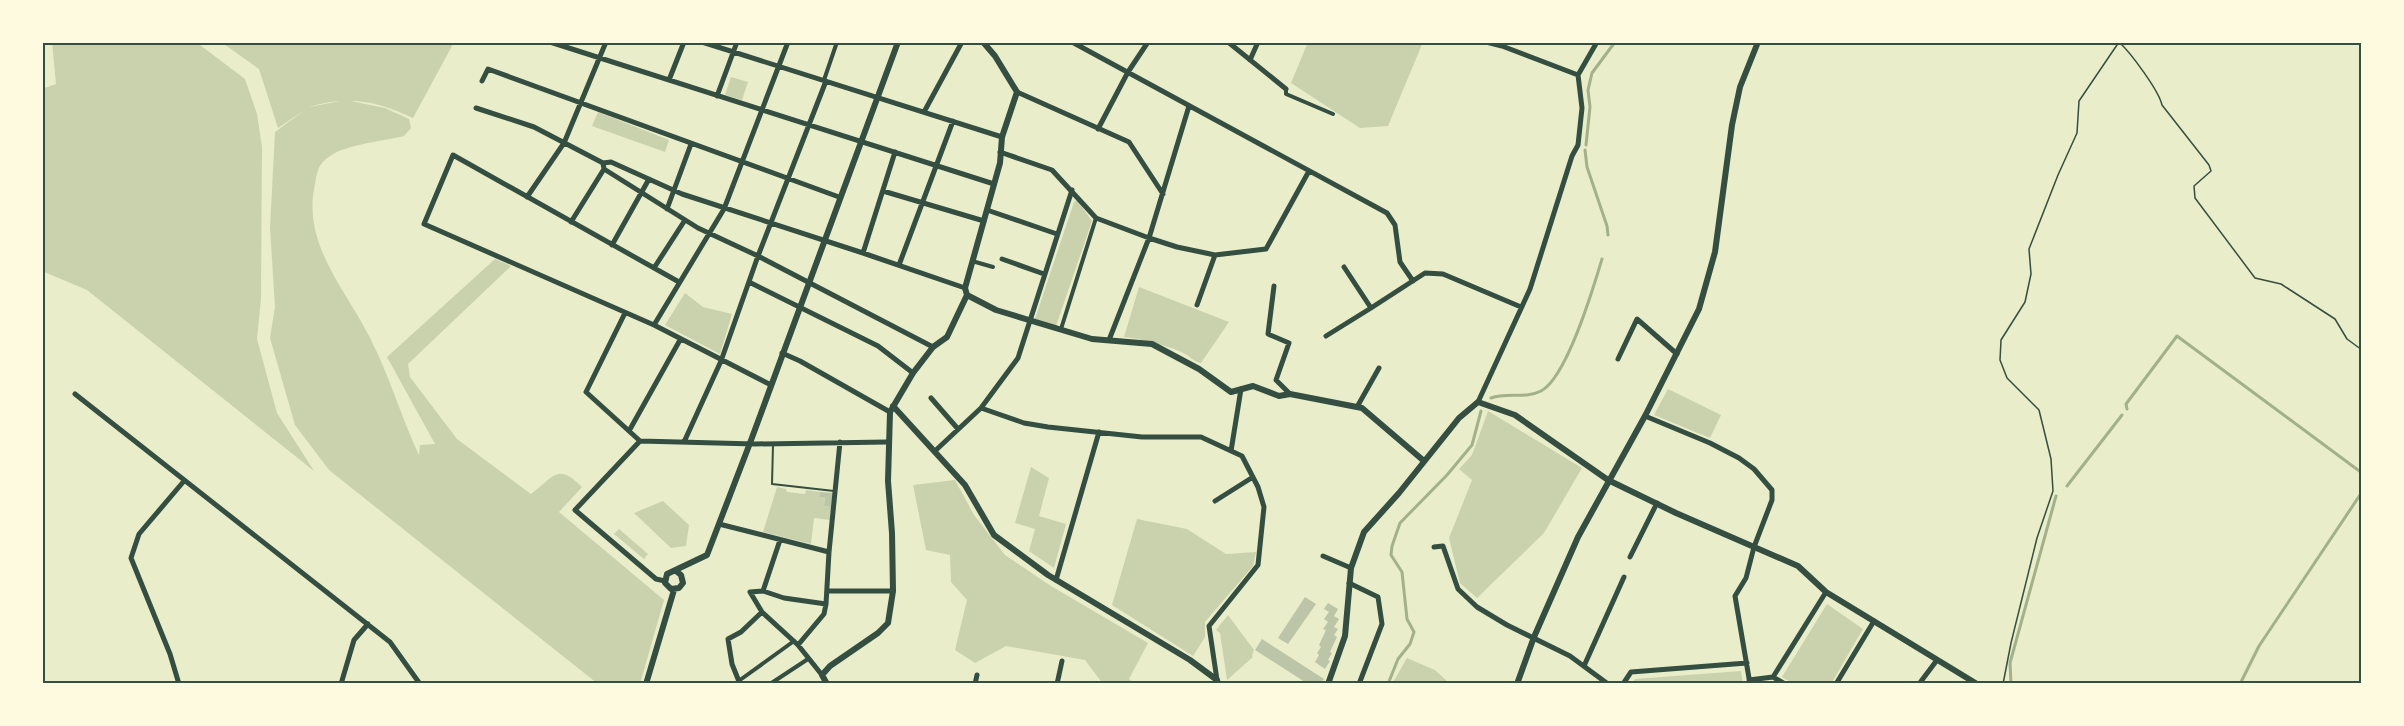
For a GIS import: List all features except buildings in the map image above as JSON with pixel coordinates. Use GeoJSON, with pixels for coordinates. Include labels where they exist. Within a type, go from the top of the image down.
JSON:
{"type":"FeatureCollection","features":[{"type":"Feature","properties":{"kind":"street"},"geometry":{"type":"LineString","coordinates":[[550,42],[994,184]]}},
{"type":"Feature","properties":{"kind":"street"},"geometry":{"type":"LineString","coordinates":[[527,197],[564,143],[606,42]]}},
{"type":"Feature","properties":{"kind":"street"},"geometry":{"type":"LineString","coordinates":[[669,80],[684,42]]}},
{"type":"Feature","properties":{"kind":"street"},"geometry":{"type":"LineString","coordinates":[[703,42],[1002,137]]}},
{"type":"Feature","properties":{"kind":"street"},"geometry":{"type":"LineString","coordinates":[[717,96],[737,42]]}},
{"type":"Feature","properties":{"kind":"street"},"geometry":{"type":"LineString","coordinates":[[654,325],[724,209],[788,42]]}},
{"type":"Feature","properties":{"kind":"street"},"geometry":{"type":"LineString","coordinates":[[684,442],[721,361],[758,256],[810,124],[837,42]]}},
{"type":"Feature","properties":{"kind":"street"},"geometry":{"type":"LineString","coordinates":[[676,572],[683,577],[683,583],[680,588],[674,590],[668,588],[665,581],[669,573],[676,572],[707,555],[898,42]]}},
{"type":"Feature","properties":{"kind":"street"},"geometry":{"type":"LineString","coordinates":[[924,112],[962,42]]}},
{"type":"Feature","properties":{"kind":"street"},"geometry":{"type":"LineString","coordinates":[[983,42],[996,56],[1017,92],[1129,141],[1163,194]]}},
{"type":"Feature","properties":{"kind":"street"},"geometry":{"type":"LineString","coordinates":[[1072,42],[1387,213],[1395,225],[1400,262],[1413,281]]}},
{"type":"Feature","properties":{"kind":"street"},"geometry":{"type":"LineString","coordinates":[[1098,129],[1128,72],[1148,42]]}},
{"type":"Feature","properties":{"kind":"street"},"geometry":{"type":"LineString","coordinates":[[1228,42],[1286,89],[1286,94],[1334,114]]}},
{"type":"Feature","properties":{"kind":"street"},"geometry":{"type":"LineString","coordinates":[[1250,60],[1258,42]]}},
{"type":"Feature","properties":{"kind":"street"},"geometry":{"type":"LineString","coordinates":[[1486,42],[1578,75]]}},
{"type":"Feature","properties":{"kind":"street"},"geometry":{"type":"LineString","coordinates":[[1328,684],[1344,636],[1351,568],[1364,532],[1459,418],[1478,402],[1530,289],[1572,156],[1578,145],[1582,108],[1578,75],[1597,42]]}},
{"type":"Feature","properties":{"kind":"street"},"geometry":{"type":"LineString","coordinates":[[1517,684],[1534,638],[1578,537],[1699,309],[1715,252],[1740,87],[1758,42]]}},
{"type":"Feature","properties":{"kind":"street"},"geometry":{"type":"LineString","coordinates":[[1976,42],[1995,42]]}},
{"type":"Feature","properties":{"kind":"street"},"geometry":{"type":"LineString","coordinates":[[482,81],[488,69],[839,197]]}},
{"type":"Feature","properties":{"kind":"street"},"geometry":{"type":"LineString","coordinates":[[822,675],[830,666],[888,624],[893,591],[888,442],[891,409],[913,373],[933,347],[947,337],[966,292],[972,261],[1000,164],[1002,137],[1017,92]]}},
{"type":"Feature","properties":{"kind":"street"},"geometry":{"type":"LineString","coordinates":[[1109,340],[1149,238],[1189,106]]}},
{"type":"Feature","properties":{"kind":"street"},"geometry":{"type":"LineString","coordinates":[[476,108],[534,127],[604,166],[642,194],[709,233],[933,347]]}},
{"type":"Feature","properties":{"kind":"street"},"geometry":{"type":"LineString","coordinates":[[899,265],[953,121]]}},
{"type":"Feature","properties":{"kind":"street"},"geometry":{"type":"LineString","coordinates":[[667,209],[691,144]]}},
{"type":"Feature","properties":{"kind":"street"},"geometry":{"type":"LineString","coordinates":[[863,253],[895,152]]}},
{"type":"Feature","properties":{"kind":"street"},"geometry":{"type":"LineString","coordinates":[[1000,152],[1052,170],[1096,218],[1177,247],[1215,255],[1266,249],[1309,171]]}},
{"type":"Feature","properties":{"kind":"street"},"geometry":{"type":"LineString","coordinates":[[679,282],[453,155],[424,224],[654,325],[771,385]]}},
{"type":"Feature","properties":{"kind":"street"},"geometry":{"type":"LineString","coordinates":[[571,222],[604,166],[611,162],[673,190],[724,209],[899,265],[966,292],[996,310],[1092,339],[1152,344],[1199,369],[1231,392],[1253,386],[1279,396],[1290,394],[1362,408],[1424,461]]}},
{"type":"Feature","properties":{"kind":"street"},"geometry":{"type":"LineString","coordinates":[[612,245],[650,180]]}},
{"type":"Feature","properties":{"kind":"street"},"geometry":{"type":"LineString","coordinates":[[935,451],[981,408],[1018,358],[1072,190]]}},
{"type":"Feature","properties":{"kind":"street"},"geometry":{"type":"LineString","coordinates":[[883,191],[984,221]]}},
{"type":"Feature","properties":{"kind":"street"},"geometry":{"type":"LineString","coordinates":[[987,210],[1057,234]]}},
{"type":"Feature","properties":{"kind":"street"},"geometry":{"type":"LineString","coordinates":[[1061,330],[1096,218]]}},
{"type":"Feature","properties":{"kind":"street"},"geometry":{"type":"LineString","coordinates":[[654,268],[686,220]]}},
{"type":"Feature","properties":{"kind":"street"},"geometry":{"type":"LineString","coordinates":[[1197,305],[1215,255]]}},
{"type":"Feature","properties":{"kind":"street"},"geometry":{"type":"LineString","coordinates":[[1002,259],[1044,274]]}},
{"type":"Feature","properties":{"kind":"street"},"geometry":{"type":"LineString","coordinates":[[972,261],[993,267]]}},
{"type":"Feature","properties":{"kind":"street"},"geometry":{"type":"LineString","coordinates":[[1344,267],[1371,309]]}},
{"type":"Feature","properties":{"kind":"street"},"geometry":{"type":"LineString","coordinates":[[1326,336],[1425,273],[1443,274],[1521,307]]}},
{"type":"Feature","properties":{"kind":"street"},"geometry":{"type":"LineString","coordinates":[[749,282],[878,346],[913,373]]}},
{"type":"Feature","properties":{"kind":"street"},"geometry":{"type":"LineString","coordinates":[[1274,286],[1268,334],[1289,343],[1276,380],[1290,394]]}},
{"type":"Feature","properties":{"kind":"street"},"geometry":{"type":"LineString","coordinates":[[625,313],[586,392],[640,441],[773,444],[888,442]]}},
{"type":"Feature","properties":{"kind":"street"},"geometry":{"type":"LineString","coordinates":[[1618,359],[1637,319],[1677,354]]}},
{"type":"Feature","properties":{"kind":"street"},"geometry":{"type":"LineString","coordinates":[[629,431],[680,340]]}},
{"type":"Feature","properties":{"kind":"street"},"geometry":{"type":"LineString","coordinates":[[782,353],[891,409],[935,451],[965,486],[994,535],[1056,580],[1190,660],[1217,682]]}},
{"type":"Feature","properties":{"kind":"street"},"geometry":{"type":"LineString","coordinates":[[1357,407],[1379,368]]}},
{"type":"Feature","properties":{"kind":"street"},"geometry":{"type":"LineString","coordinates":[[1231,451],[1241,389]]}},
{"type":"Feature","properties":{"kind":"street"},"geometry":{"type":"LineString","coordinates":[[75,394],[390,642],[420,684]]}},
{"type":"Feature","properties":{"kind":"street"},"geometry":{"type":"LineString","coordinates":[[931,398],[958,429]]}},
{"type":"Feature","properties":{"kind":"street"},"geometry":{"type":"LineString","coordinates":[[1478,402],[1515,415],[1608,480],[1798,566],[1826,592],[1977,684]]}},
{"type":"Feature","properties":{"kind":"street"},"geometry":{"type":"LineString","coordinates":[[981,408],[1032,424],[1142,437],[1201,437],[1242,456],[1264,507],[1258,565],[1209,626],[1217,682]]}},
{"type":"Feature","properties":{"kind":"street"},"geometry":{"type":"LineString","coordinates":[[1644,416],[1710,443],[1739,458],[1754,469],[1772,490],[1772,500],[1754,547],[1746,578],[1735,596],[1750,682],[1773,677],[1785,684]]}},
{"type":"Feature","properties":{"kind":"street"},"geometry":{"type":"LineString","coordinates":[[1056,580],[1099,432]]}},
{"type":"Feature","properties":{"kind":"street"},"geometry":{"type":"LineString","coordinates":[[640,441],[574,510],[656,579],[665,581]]}},
{"type":"Feature","properties":{"kind":"street"},"geometry":{"type":"LineString","coordinates":[[762,612],[741,632],[728,639],[732,664],[740,682],[796,643],[824,614],[828,591],[829,552],[840,442]]}},
{"type":"Feature","properties":{"kind":"street"},"geometry":{"type":"LineString","coordinates":[[1215,501],[1253,477]]}},
{"type":"Feature","properties":{"kind":"street"},"geometry":{"type":"LineString","coordinates":[[179,684],[170,654],[131,558],[139,534],[184,481]]}},
{"type":"Feature","properties":{"kind":"street"},"geometry":{"type":"LineString","coordinates":[[1630,558],[1657,503]]}},
{"type":"Feature","properties":{"kind":"street"},"geometry":{"type":"LineString","coordinates":[[719,524],[829,552]]}},
{"type":"Feature","properties":{"kind":"street"},"geometry":{"type":"LineString","coordinates":[[763,591],[780,540]]}},
{"type":"Feature","properties":{"kind":"street"},"geometry":{"type":"LineString","coordinates":[[1434,547],[1443,546],[1458,589],[1477,607],[1584,666],[1608,684]]}},
{"type":"Feature","properties":{"kind":"street"},"geometry":{"type":"LineString","coordinates":[[1323,556],[1351,568]]}},
{"type":"Feature","properties":{"kind":"street"},"geometry":{"type":"LineString","coordinates":[[1584,666],[1624,578]]}},
{"type":"Feature","properties":{"kind":"street"},"geometry":{"type":"LineString","coordinates":[[1349,583],[1378,597],[1382,624],[1359,684]]}},
{"type":"Feature","properties":{"kind":"street"},"geometry":{"type":"LineString","coordinates":[[646,684],[674,590]]}},
{"type":"Feature","properties":{"kind":"street"},"geometry":{"type":"LineString","coordinates":[[826,604],[784,598],[763,591],[750,592],[762,612],[796,643],[822,675],[826,684]]}},
{"type":"Feature","properties":{"kind":"street"},"geometry":{"type":"LineString","coordinates":[[828,591],[893,591]]}},
{"type":"Feature","properties":{"kind":"street"},"geometry":{"type":"LineString","coordinates":[[1773,677],[1826,592]]}},
{"type":"Feature","properties":{"kind":"street"},"geometry":{"type":"LineString","coordinates":[[1836,684],[1874,621]]}},
{"type":"Feature","properties":{"kind":"street"},"geometry":{"type":"LineString","coordinates":[[341,684],[354,640],[368,624]]}},
{"type":"Feature","properties":{"kind":"street"},"geometry":{"type":"LineString","coordinates":[[770,684],[808,659]]}},
{"type":"Feature","properties":{"kind":"street"},"geometry":{"type":"LineString","coordinates":[[1919,684],[1937,660]]}},
{"type":"Feature","properties":{"kind":"street"},"geometry":{"type":"LineString","coordinates":[[1057,684],[1062,661]]}},
{"type":"Feature","properties":{"kind":"street"},"geometry":{"type":"LineString","coordinates":[[1623,684],[1631,672],[1747,663]]}},
{"type":"Feature","properties":{"kind":"street"},"geometry":{"type":"LineString","coordinates":[[975,684],[977,675]]}},
{"type":"Feature","properties":{"kind":"lane"},"geometry":{"type":"LineString","coordinates":[[773,444],[772,484],[834,491]]}},
{"type":"Feature","properties":{"kind":"path"},"geometry":{"type":"LineString","coordinates":[[2003,684],[2037,538],[2053,491],[2051,459],[2039,410],[2007,378],[2000,360],[2001,340],[2025,302],[2031,274],[2029,249],[2077,132],[2079,101],[2119,42],[2160,94],[2162,105],[2209,165],[2211,171],[2194,186],[2195,198],[2254,278],[2281,284],[2335,319],[2347,339],[2362,350]]}},
{"type":"Feature","properties":{"kind":"green space"},"geometry":{"type":"Polygon","coordinates":[[[52,42],[196,42],[245,79],[257,114],[262,147],[261,299],[257,339],[277,413],[314,471],[87,290],[42,271],[42,89],[56,84],[52,42]]]}},
{"type":"Feature","properties":{"kind":"green space"},"geometry":{"type":"Polygon","coordinates":[[[221,42],[452,42],[452,46],[413,118],[387,107],[350,101],[385,108],[409,119],[411,128],[404,136],[349,148],[329,157],[322,163],[317,172],[314,189],[315,229],[338,284],[376,350],[419,455],[420,445],[435,444],[387,357],[495,259],[511,266],[408,364],[410,377],[457,439],[531,494],[551,478],[561,474],[574,479],[582,487],[559,512],[664,600],[640,684],[598,684],[329,470],[295,425],[270,338],[275,307],[270,228],[275,132],[305,110],[278,128],[259,69],[221,42]]]}},
{"type":"Feature","properties":{"kind":"green space"},"geometry":{"type":"Polygon","coordinates":[[[1308,42],[1423,42],[1388,126],[1360,128],[1291,83],[1308,42]]]}},
{"type":"Feature","properties":{"kind":"green space"},"geometry":{"type":"Polygon","coordinates":[[[731,77],[748,82],[742,100],[725,95],[731,77]]]}},
{"type":"Feature","properties":{"kind":"green space"},"geometry":{"type":"Polygon","coordinates":[[[598,112],[669,140],[665,152],[592,126],[598,112]]]}},
{"type":"Feature","properties":{"kind":"green space"},"geometry":{"type":"Polygon","coordinates":[[[1077,200],[1092,221],[1056,326],[1035,319],[1074,202],[1077,200]]]}},
{"type":"Feature","properties":{"kind":"green space"},"geometry":{"type":"Polygon","coordinates":[[[1139,287],[1229,322],[1201,363],[1173,349],[1124,337],[1139,287]]]}},
{"type":"Feature","properties":{"kind":"green space"},"geometry":{"type":"Polygon","coordinates":[[[685,293],[703,307],[732,314],[720,354],[665,325],[685,293]]]}},
{"type":"Feature","properties":{"kind":"green space"},"geometry":{"type":"Polygon","coordinates":[[[1668,389],[1721,415],[1710,438],[1654,415],[1668,389]]]}},
{"type":"Feature","properties":{"kind":"green space"},"geometry":{"type":"Polygon","coordinates":[[[1488,411],[1582,468],[1544,533],[1477,598],[1460,583],[1449,538],[1472,480],[1459,469],[1472,455],[1488,411]]]}},
{"type":"Feature","properties":{"kind":"green space"},"geometry":{"type":"Polygon","coordinates":[[[1031,467],[1049,478],[1039,516],[1066,524],[1054,568],[1029,551],[1035,529],[1015,523],[1031,467]]]}},
{"type":"Feature","properties":{"kind":"green space"},"geometry":{"type":"Polygon","coordinates":[[[955,480],[974,515],[1005,555],[1051,586],[1148,643],[1129,679],[1136,684],[1103,684],[1085,660],[1006,646],[975,663],[955,650],[967,600],[951,582],[950,555],[926,550],[913,485],[955,480]]]}},
{"type":"Feature","properties":{"kind":"green space"},"geometry":{"type":"Polygon","coordinates":[[[777,487],[786,489],[787,492],[805,494],[806,490],[820,492],[819,497],[825,497],[824,506],[831,507],[830,520],[814,518],[811,544],[763,532],[777,487]]]}},
{"type":"Feature","properties":{"kind":"green space"},"geometry":{"type":"Polygon","coordinates":[[[663,501],[689,525],[686,546],[671,548],[634,513],[663,501]]]}},
{"type":"Feature","properties":{"kind":"green space"},"geometry":{"type":"Polygon","coordinates":[[[1137,519],[1187,529],[1226,554],[1256,552],[1253,566],[1205,622],[1205,637],[1193,656],[1112,605],[1137,519]]]}},
{"type":"Feature","properties":{"kind":"green space"},"geometry":{"type":"Polygon","coordinates":[[[619,529],[648,554],[644,559],[614,534],[619,529]]]}},
{"type":"Feature","properties":{"kind":"green space"},"geometry":{"type":"Polygon","coordinates":[[[1827,604],[1863,629],[1831,684],[1794,684],[1782,677],[1827,604]]]}},
{"type":"Feature","properties":{"kind":"green space"},"geometry":{"type":"Polygon","coordinates":[[[1228,615],[1254,650],[1253,657],[1227,680],[1220,633],[1216,630],[1228,615]]]}},
{"type":"Feature","properties":{"kind":"green space"},"geometry":{"type":"Polygon","coordinates":[[[1407,658],[1435,670],[1450,684],[1392,684],[1407,658]]]}},
{"type":"Feature","properties":{"kind":"green space"},"geometry":{"type":"Polygon","coordinates":[[[1741,671],[1743,684],[1632,684],[1635,679],[1741,671]]]}},
{"type":"Feature","properties":{"kind":"waterway"},"geometry":{"type":"LineString","coordinates":[[1586,145],[1590,107],[1588,90],[1592,73],[1615,42]]}},
{"type":"Feature","properties":{"kind":"waterway"},"geometry":{"type":"LineString","coordinates":[[1585,150],[1587,167],[1608,235]]}},
{"type":"Feature","properties":{"kind":"waterway"},"geometry":{"type":"LineString","coordinates":[[1491,398],[1535,393],[1551,383],[1578,331],[1602,259]]}},
{"type":"Feature","properties":{"kind":"waterway"},"geometry":{"type":"LineString","coordinates":[[2127,409],[2126,404],[2177,336],[2362,473]]}},
{"type":"Feature","properties":{"kind":"waterway"},"geometry":{"type":"LineString","coordinates":[[1388,684],[1398,659],[1410,644],[1414,632],[1407,619],[1402,572],[1391,555],[1392,546],[1400,523],[1447,475],[1472,445],[1481,411]]}},
{"type":"Feature","properties":{"kind":"waterway"},"geometry":{"type":"LineString","coordinates":[[2067,486],[2122,415]]}},
{"type":"Feature","properties":{"kind":"waterway"},"geometry":{"type":"LineString","coordinates":[[2240,684],[2259,646],[2362,492]]}},
{"type":"Feature","properties":{"kind":"waterway"},"geometry":{"type":"LineString","coordinates":[[2011,684],[2010,663],[2056,496]]}}]}
